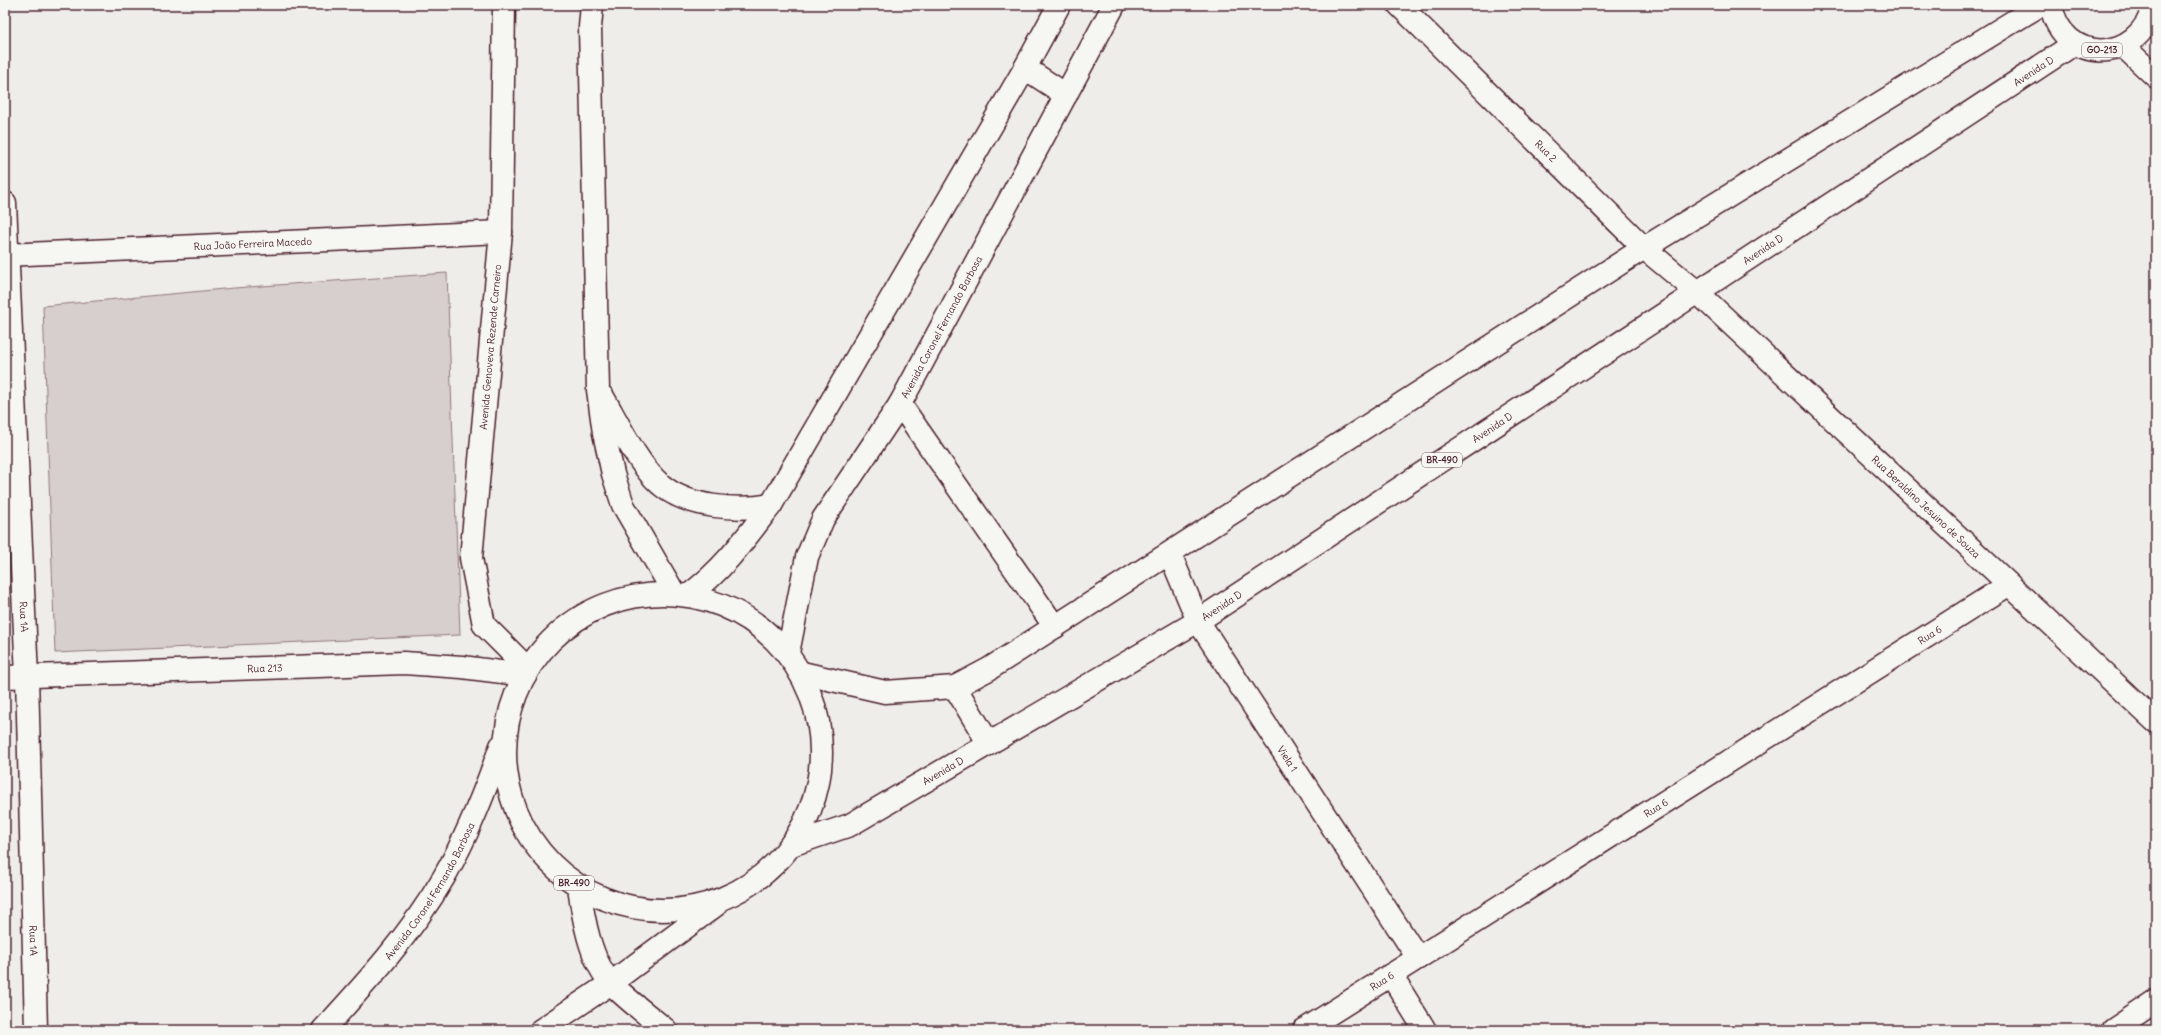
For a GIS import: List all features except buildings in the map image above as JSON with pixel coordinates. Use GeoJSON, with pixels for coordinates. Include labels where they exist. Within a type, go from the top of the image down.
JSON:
{"type":"FeatureCollection","features":[{"type":"Feature","properties":{"kind":"street","name":"Avenida Genoveva Rezende Carneiro"},"geometry":{"type":"LineString","coordinates":[[504,5],[501,232],[471,558],[484,625],[526,672]]}},
{"type":"Feature","properties":{"kind":"street"},"geometry":{"type":"LineString","coordinates":[[592,5],[590,26],[598,390],[604,433],[613,474],[623,505],[681,594],[710,579],[732,556],[772,505],[1025,68],[1059,5]]}},
{"type":"Feature","properties":{"kind":"street","name":"Avenida Coronel Fernando Barbosa"},"geometry":{"type":"LineString","coordinates":[[788,653],[807,557],[823,519],[900,404],[1114,5]]}},
{"type":"Feature","properties":{"kind":"street","name":"Rua 2"},"geometry":{"type":"LineString","coordinates":[[1398,5],[1644,248],[1697,292]]}},
{"type":"Feature","properties":{"kind":"street"},"geometry":{"type":"LineString","coordinates":[[802,673],[885,692],[955,687],[989,670],[1644,248],[2040,5]]}},
{"type":"Feature","properties":{"kind":"street","name":"GO-213"},"geometry":{"type":"LineString","coordinates":[[2051,5],[2053,18],[2061,30],[2074,44],[2096,50],[2110,50],[2123,46],[2137,36],[2148,23],[2154,12]]}},
{"type":"Feature","properties":{"kind":"street","name":"Avenida D"},"geometry":{"type":"LineString","coordinates":[[791,845],[850,825],[1198,621],[2074,44]]}},
{"type":"Feature","properties":{"kind":"street"},"geometry":{"type":"LineString","coordinates":[[2123,46],[2156,77]]}},
{"type":"Feature","properties":{"kind":"street"},"geometry":{"type":"LineString","coordinates":[[1025,68],[1066,95]]}},
{"type":"Feature","properties":{"kind":"street","name":"Rua 1A"},"geometry":{"type":"LineString","coordinates":[[5,203],[6,255],[27,676],[36,1030]]}},
{"type":"Feature","properties":{"kind":"street","name":"Rua João Ferreira Macedo"},"geometry":{"type":"LineString","coordinates":[[6,255],[501,232]]}},
{"type":"Feature","properties":{"kind":"street","name":"Rua Beraldino Jesuino de Souza"},"geometry":{"type":"LineString","coordinates":[[1697,292],[2008,585],[2156,722]]}},
{"type":"Feature","properties":{"kind":"street"},"geometry":{"type":"LineString","coordinates":[[598,390],[646,468],[660,485],[685,499],[709,505],[748,508],[772,505]]}},
{"type":"Feature","properties":{"kind":"street"},"geometry":{"type":"LineString","coordinates":[[900,404],[1055,627]]}},
{"type":"Feature","properties":{"kind":"street","name":"Viela 1"},"geometry":{"type":"LineString","coordinates":[[1170,554],[1198,621],[1418,958]]}},
{"type":"Feature","properties":{"kind":"street","name":"Rua 6"},"geometry":{"type":"LineString","coordinates":[[1304,1030],[2008,585]]}},
{"type":"Feature","properties":{"kind":"street","name":"BR-490"},"geometry":{"type":"LineString","coordinates":[[541,1030],[611,983],[728,896],[791,845],[809,814],[820,778],[822,742],[816,707],[802,673],[788,653],[760,625],[726,606],[681,594],[617,600],[566,626],[526,672],[505,734],[505,769],[513,805],[528,837],[551,865],[580,887],[614,903],[652,910],[691,908],[728,896]]}},
{"type":"Feature","properties":{"kind":"street","name":"Rua 213"},"geometry":{"type":"LineString","coordinates":[[5,677],[404,663],[462,666],[526,672]]}},
{"type":"Feature","properties":{"kind":"street"},"geometry":{"type":"LineString","coordinates":[[955,687],[989,744]]}},
{"type":"Feature","properties":{"kind":"street","name":"Avenida Coronel Fernando Barbosa"},"geometry":{"type":"LineString","coordinates":[[323,1030],[396,948],[443,877],[478,811],[505,734]]}},
{"type":"Feature","properties":{"kind":"street"},"geometry":{"type":"LineString","coordinates":[[580,887],[584,925],[597,959],[611,983],[666,1030]]}},
{"type":"Feature","properties":{"kind":"street"},"geometry":{"type":"LineString","coordinates":[[1391,975],[1425,1030]]}},
{"type":"Feature","properties":{"kind":"street"},"geometry":{"type":"LineString","coordinates":[[2113,1030],[2156,1001]]}},
{"type":"Feature","properties":{"kind":"shaded area"},"geometry":{"type":"Polygon","coordinates":[[[447,273],[460,635],[55,653],[43,306],[234,288],[447,273]]]}}]}
